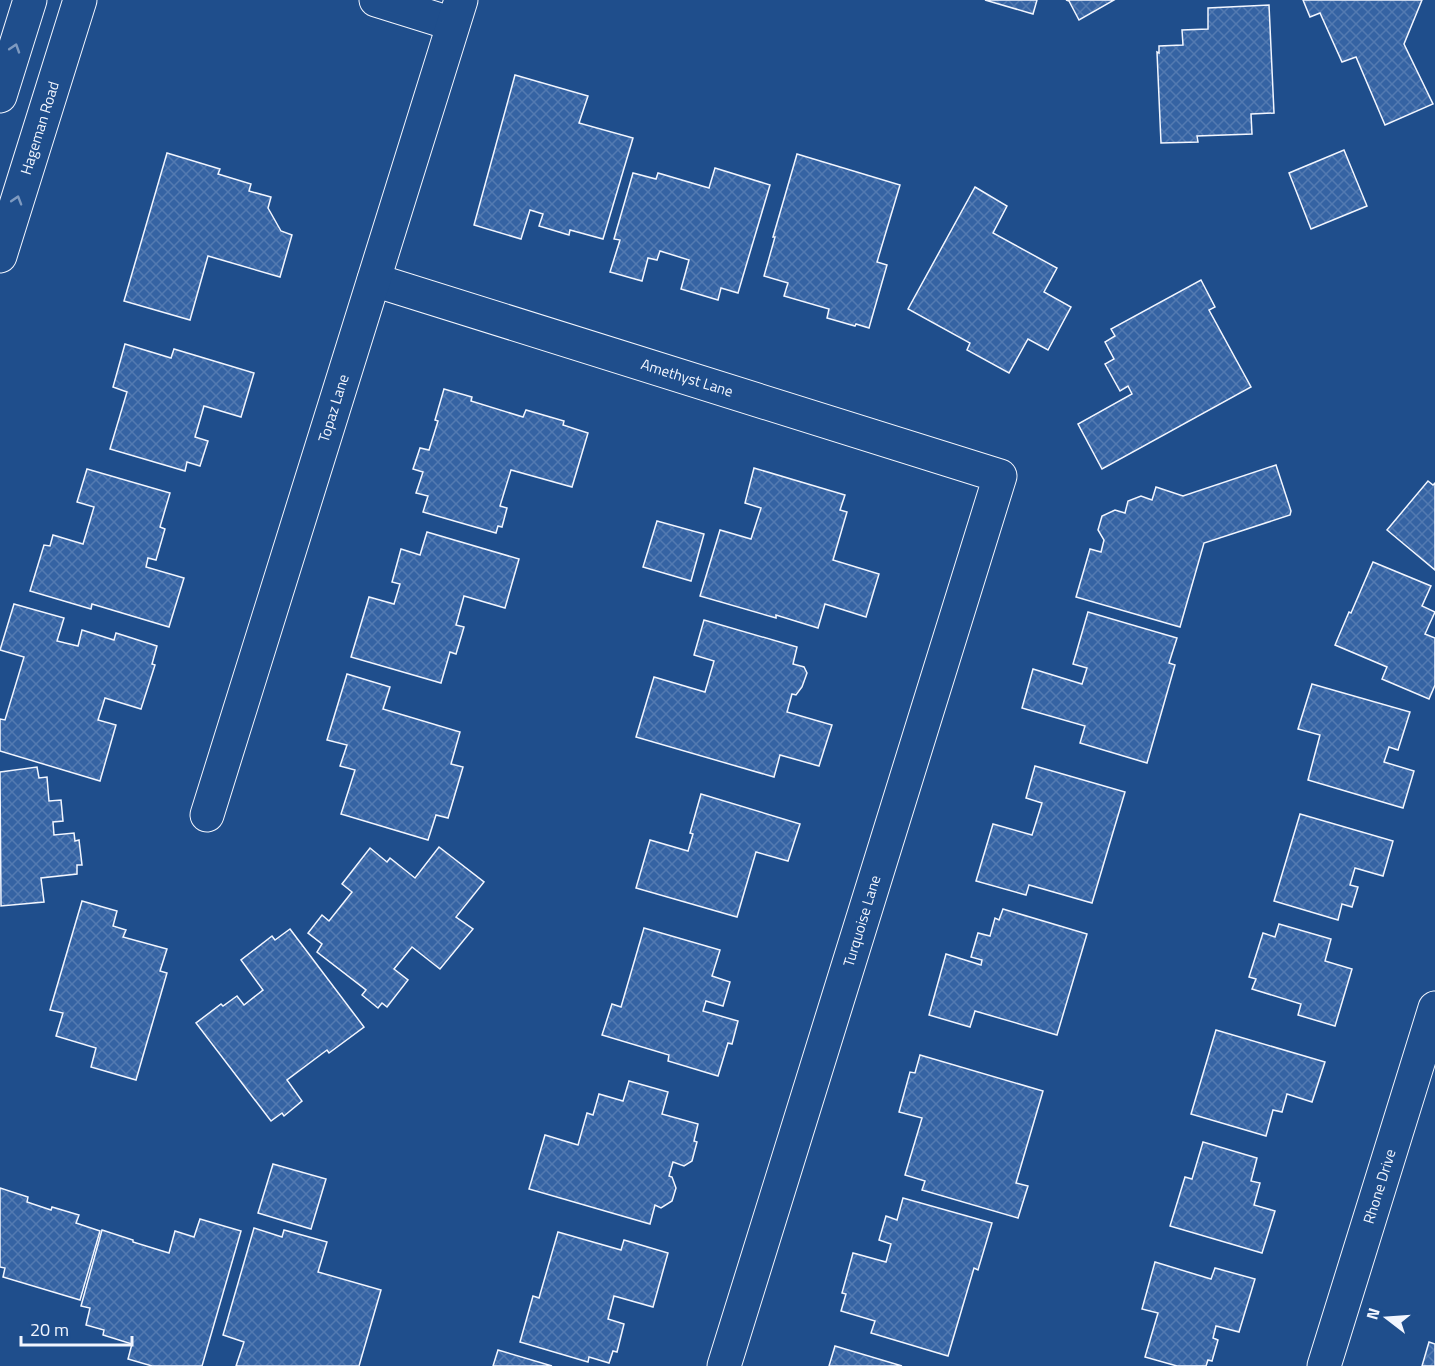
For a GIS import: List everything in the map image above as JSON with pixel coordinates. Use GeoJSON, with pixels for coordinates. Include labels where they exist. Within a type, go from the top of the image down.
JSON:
{"type":"FeatureCollection","features":[{"type":"Feature","properties":{"kind":"street"},"geometry":{"type":"LineString","coordinates":[[0,96],[30,0]]}},
{"type":"Feature","properties":{"kind":"street","name":"Hageman Road"},"geometry":{"type":"LineString","coordinates":[[0,256],[80,0]]}},
{"type":"Feature","properties":{"kind":"street"},"geometry":{"type":"LineString","coordinates":[[376,0],[457,12]]}},
{"type":"Feature","properties":{"kind":"street","name":"Topaz Lane"},"geometry":{"type":"LineString","coordinates":[[207,815],[457,12]]}},
{"type":"Feature","properties":{"kind":"street","name":"Amethyst Lane"},"geometry":{"type":"LineString","coordinates":[[374,280],[1000,476]]}},
{"type":"Feature","properties":{"kind":"street","name":"Turquoise Lane"},"geometry":{"type":"LineString","coordinates":[[724,1366],[1000,476]]}},
{"type":"Feature","properties":{"kind":"street","name":"Rhone Drive"},"geometry":{"type":"LineString","coordinates":[[1324,1366],[1435,1008]]}},
{"type":"Feature","properties":{"kind":"building"},"geometry":{"type":"Polygon","coordinates":[[[985,0],[1037,0],[1033,14],[985,0]]]}},
{"type":"Feature","properties":{"kind":"building"},"geometry":{"type":"Polygon","coordinates":[[[1066,0],[1114,0],[1079,20],[1069,1],[1066,0]]]}},
{"type":"Feature","properties":{"kind":"building"},"geometry":{"type":"Polygon","coordinates":[[[1303,0],[1422,0],[1404,44],[1433,104],[1385,125],[1356,57],[1342,62],[1320,13],[1310,17],[1303,0]]]}},
{"type":"Feature","properties":{"kind":"building"},"geometry":{"type":"Polygon","coordinates":[[[1269,5],[1274,113],[1251,114],[1252,134],[1197,136],[1198,142],[1161,143],[1157,52],[1159,53],[1159,46],[1183,45],[1182,30],[1208,29],[1208,8],[1269,5]]]}},
{"type":"Feature","properties":{"kind":"building"},"geometry":{"type":"Polygon","coordinates":[[[515,75],[588,96],[579,123],[633,138],[603,239],[570,230],[569,235],[539,226],[543,214],[530,210],[521,239],[474,225],[515,75]]]}},
{"type":"Feature","properties":{"kind":"building"},"geometry":{"type":"Polygon","coordinates":[[[1344,150],[1367,206],[1311,229],[1289,173],[1344,150]]]}},
{"type":"Feature","properties":{"kind":"building"},"geometry":{"type":"Polygon","coordinates":[[[167,153],[220,169],[218,174],[251,184],[249,191],[271,197],[268,208],[281,231],[292,235],[280,277],[208,256],[190,320],[124,301],[167,153]]]}},
{"type":"Feature","properties":{"kind":"building"},"geometry":{"type":"Polygon","coordinates":[[[797,154],[900,185],[877,262],[887,265],[869,328],[827,318],[829,309],[784,296],[788,283],[764,276],[797,154]]]}},
{"type":"Feature","properties":{"kind":"building"},"geometry":{"type":"Polygon","coordinates":[[[715,168],[770,185],[738,293],[721,288],[718,300],[681,289],[689,260],[660,251],[657,260],[648,258],[642,281],[610,272],[620,240],[614,239],[633,173],[656,179],[658,173],[709,188],[715,168]]]}},
{"type":"Feature","properties":{"kind":"building"},"geometry":{"type":"Polygon","coordinates":[[[975,187],[1007,206],[993,233],[1057,268],[1044,292],[1071,307],[1048,350],[1028,339],[1009,373],[967,350],[970,343],[908,309],[975,187]]]}},
{"type":"Feature","properties":{"kind":"building"},"geometry":{"type":"Polygon","coordinates":[[[1201,280],[1215,307],[1209,310],[1251,387],[1102,469],[1078,424],[1132,394],[1128,386],[1120,391],[1105,364],[1114,359],[1105,342],[1115,336],[1111,329],[1201,280]]]}},
{"type":"Feature","properties":{"kind":"building"},"geometry":{"type":"Polygon","coordinates":[[[125,344],[171,358],[174,349],[254,373],[241,417],[204,406],[195,437],[208,441],[200,466],[187,462],[185,471],[110,449],[127,392],[113,387],[125,344]]]}},
{"type":"Feature","properties":{"kind":"building"},"geometry":{"type":"Polygon","coordinates":[[[444,389],[472,397],[471,401],[523,417],[526,410],[564,421],[563,425],[588,433],[572,487],[511,470],[500,506],[507,508],[502,527],[498,526],[496,533],[423,512],[428,496],[416,493],[423,472],[413,469],[420,448],[429,450],[438,421],[435,420],[444,389]]]}},
{"type":"Feature","properties":{"kind":"building"},"geometry":{"type":"Polygon","coordinates":[[[1276,465],[1291,511],[1290,515],[1204,543],[1180,627],[1076,597],[1090,549],[1101,552],[1104,540],[1098,530],[1102,516],[1115,510],[1125,513],[1128,501],[1141,496],[1152,500],[1156,487],[1183,496],[1276,465]]]}},
{"type":"Feature","properties":{"kind":"building"},"geometry":{"type":"Polygon","coordinates":[[[754,468],[845,495],[840,510],[847,512],[833,560],[879,574],[866,617],[825,604],[818,628],[700,596],[720,530],[751,539],[761,508],[745,503],[754,468]]]}},
{"type":"Feature","properties":{"kind":"building"},"geometry":{"type":"Polygon","coordinates":[[[87,469],[170,493],[160,527],[165,529],[156,560],[148,558],[146,567],[184,578],[169,627],[92,604],[91,609],[30,591],[44,545],[50,546],[53,535],[83,544],[94,507],[77,502],[87,469]]]}},
{"type":"Feature","properties":{"kind":"building"},"geometry":{"type":"Polygon","coordinates":[[[1428,481],[1433,485],[1435,483],[1435,570],[1387,530],[1428,481]]]}},
{"type":"Feature","properties":{"kind":"building"},"geometry":{"type":"Polygon","coordinates":[[[657,521],[704,534],[691,581],[643,567],[657,521]]]}},
{"type":"Feature","properties":{"kind":"building"},"geometry":{"type":"Polygon","coordinates":[[[427,532],[519,559],[505,608],[464,596],[456,625],[464,627],[456,654],[450,652],[441,683],[351,657],[369,597],[394,604],[400,584],[392,582],[401,549],[420,555],[427,532]]]}},
{"type":"Feature","properties":{"kind":"building"},"geometry":{"type":"Polygon","coordinates":[[[1373,562],[1431,586],[1422,606],[1435,612],[1425,634],[1435,638],[1435,685],[1429,699],[1382,679],[1387,667],[1335,645],[1373,562]]]}},
{"type":"Feature","properties":{"kind":"building"},"geometry":{"type":"Polygon","coordinates":[[[14,604],[64,618],[57,641],[78,646],[82,630],[114,640],[116,633],[157,646],[152,664],[155,665],[141,709],[105,698],[98,720],[116,725],[100,781],[0,751],[0,719],[5,720],[24,657],[0,650],[14,604]]]}},
{"type":"Feature","properties":{"kind":"building"},"geometry":{"type":"Polygon","coordinates":[[[1088,612],[1177,638],[1169,663],[1175,665],[1147,763],[1080,743],[1085,726],[1022,708],[1033,669],[1082,684],[1087,668],[1073,664],[1088,612]]]}},
{"type":"Feature","properties":{"kind":"building"},"geometry":{"type":"Polygon","coordinates":[[[704,620],[797,647],[793,664],[804,667],[807,673],[802,687],[796,695],[792,694],[787,712],[832,725],[819,766],[780,755],[774,777],[636,737],[654,677],[705,692],[714,661],[694,655],[704,620]]]}},
{"type":"Feature","properties":{"kind":"building"},"geometry":{"type":"Polygon","coordinates":[[[347,674],[390,687],[383,709],[460,732],[451,764],[463,767],[448,818],[436,815],[428,840],[341,814],[355,770],[340,766],[347,745],[327,740],[347,674]]]}},
{"type":"Feature","properties":{"kind":"building"},"geometry":{"type":"Polygon","coordinates":[[[1312,684],[1410,712],[1398,750],[1389,747],[1384,762],[1414,771],[1403,808],[1308,780],[1320,735],[1298,729],[1312,684]]]}},
{"type":"Feature","properties":{"kind":"building"},"geometry":{"type":"Polygon","coordinates":[[[1035,766],[1125,792],[1092,903],[1029,885],[1026,895],[976,881],[993,824],[1032,835],[1042,803],[1026,798],[1035,766]]]}},
{"type":"Feature","properties":{"kind":"building"},"geometry":{"type":"Polygon","coordinates":[[[37,767],[39,778],[47,777],[49,801],[61,800],[63,821],[53,822],[54,835],[74,833],[75,841],[79,840],[82,865],[77,865],[77,874],[41,878],[44,902],[1,906],[0,772],[37,767]]]}},
{"type":"Feature","properties":{"kind":"building"},"geometry":{"type":"Polygon","coordinates":[[[701,794],[800,824],[788,861],[756,852],[737,917],[636,888],[650,840],[688,851],[693,834],[690,833],[701,794]]]}},
{"type":"Feature","properties":{"kind":"building"},"geometry":{"type":"Polygon","coordinates":[[[1300,814],[1393,841],[1383,876],[1355,868],[1350,885],[1358,887],[1352,907],[1342,904],[1338,920],[1274,901],[1300,814]]]}},
{"type":"Feature","properties":{"kind":"building"},"geometry":{"type":"Polygon","coordinates":[[[439,847],[484,882],[456,917],[473,929],[440,969],[412,947],[394,969],[408,980],[387,1007],[382,1003],[378,1008],[362,995],[366,990],[317,952],[322,944],[308,933],[322,915],[329,921],[352,892],[342,884],[370,848],[387,862],[390,858],[415,878],[439,847]]]}},
{"type":"Feature","properties":{"kind":"building"},"geometry":{"type":"Polygon","coordinates":[[[82,901],[117,911],[113,926],[126,930],[123,937],[167,949],[160,971],[167,973],[136,1080],[91,1067],[96,1048],[56,1036],[63,1013],[50,1010],[82,901]]]}},
{"type":"Feature","properties":{"kind":"building"},"geometry":{"type":"Polygon","coordinates":[[[1003,909],[1087,934],[1057,1035],[975,1011],[970,1027],[929,1015],[946,954],[981,965],[982,960],[971,957],[978,933],[990,936],[995,918],[999,920],[1003,909]]]}},
{"type":"Feature","properties":{"kind":"building"},"geometry":{"type":"Polygon","coordinates":[[[1279,924],[1331,939],[1325,961],[1352,969],[1335,1026],[1298,1015],[1301,1004],[1252,989],[1256,979],[1249,977],[1263,933],[1275,937],[1279,924]]]}},
{"type":"Feature","properties":{"kind":"building"},"geometry":{"type":"Polygon","coordinates":[[[644,928],[720,950],[712,976],[730,982],[723,1006],[706,1001],[703,1011],[738,1021],[732,1044],[728,1043],[718,1076],[668,1061],[669,1055],[602,1035],[612,1004],[621,1007],[644,928]]]}},
{"type":"Feature","properties":{"kind":"building"},"geometry":{"type":"Polygon","coordinates":[[[290,929],[364,1027],[329,1053],[327,1050],[287,1080],[302,1101],[284,1116],[282,1113],[271,1121],[196,1023],[221,1004],[223,1006],[237,996],[244,1005],[263,990],[241,960],[272,936],[275,940],[290,929]]]}},
{"type":"Feature","properties":{"kind":"building"},"geometry":{"type":"Polygon","coordinates":[[[1216,1030],[1325,1062],[1312,1102],[1287,1094],[1282,1112],[1273,1110],[1266,1136],[1191,1114],[1216,1030]]]}},
{"type":"Feature","properties":{"kind":"building"},"geometry":{"type":"Polygon","coordinates":[[[920,1055],[1043,1091],[1016,1183],[1028,1186],[1018,1218],[922,1190],[925,1181],[905,1175],[922,1118],[899,1112],[910,1072],[915,1073],[920,1055]]]}},
{"type":"Feature","properties":{"kind":"building"},"geometry":{"type":"Polygon","coordinates":[[[629,1081],[668,1092],[662,1114],[698,1124],[694,1141],[697,1142],[692,1161],[684,1166],[673,1162],[669,1176],[672,1177],[676,1188],[672,1201],[661,1208],[655,1205],[650,1224],[529,1189],[545,1135],[578,1145],[587,1113],[593,1115],[599,1094],[623,1101],[629,1081]]]}},
{"type":"Feature","properties":{"kind":"building"},"geometry":{"type":"Polygon","coordinates":[[[1203,1142],[1257,1158],[1251,1181],[1260,1183],[1254,1205],[1275,1211],[1262,1253],[1170,1226],[1185,1177],[1192,1179],[1203,1142]]]}},
{"type":"Feature","properties":{"kind":"building"},"geometry":{"type":"Polygon","coordinates":[[[273,1164],[326,1179],[311,1229],[258,1213],[273,1164]]]}},
{"type":"Feature","properties":{"kind":"building"},"geometry":{"type":"Polygon","coordinates":[[[0,1188],[28,1197],[27,1202],[51,1210],[52,1207],[79,1215],[76,1223],[100,1231],[80,1300],[3,1277],[5,1268],[0,1267],[0,1188]]]}},
{"type":"Feature","properties":{"kind":"building"},"geometry":{"type":"Polygon","coordinates":[[[903,1198],[992,1223],[978,1270],[974,1268],[948,1356],[871,1333],[875,1321],[841,1311],[846,1294],[842,1293],[853,1253],[886,1262],[891,1244],[879,1240],[886,1216],[897,1220],[903,1198]]]}},
{"type":"Feature","properties":{"kind":"building"},"geometry":{"type":"Polygon","coordinates":[[[200,1219],[241,1231],[202,1366],[152,1366],[128,1359],[132,1344],[103,1335],[104,1330],[86,1325],[90,1308],[81,1306],[102,1230],[169,1253],[175,1231],[194,1237],[200,1219]]]}},
{"type":"Feature","properties":{"kind":"building"},"geometry":{"type":"Polygon","coordinates":[[[254,1228],[282,1237],[284,1230],[327,1242],[318,1272],[381,1290],[359,1366],[236,1366],[244,1342],[223,1335],[254,1228]]]}},
{"type":"Feature","properties":{"kind":"building"},"geometry":{"type":"Polygon","coordinates":[[[558,1232],[621,1250],[624,1240],[668,1253],[653,1307],[614,1296],[608,1319],[624,1324],[617,1352],[613,1351],[609,1363],[589,1357],[588,1362],[520,1342],[533,1296],[539,1298],[558,1232]]]}},
{"type":"Feature","properties":{"kind":"building"},"geometry":{"type":"Polygon","coordinates":[[[1155,1262],[1211,1279],[1215,1268],[1255,1279],[1239,1332],[1216,1326],[1213,1338],[1218,1340],[1212,1361],[1208,1360],[1206,1366],[1177,1366],[1145,1357],[1158,1313],[1142,1309],[1155,1262]]]}},
{"type":"Feature","properties":{"kind":"building"},"geometry":{"type":"Polygon","coordinates":[[[1429,1342],[1435,1344],[1435,1366],[1422,1366],[1429,1342]]]}},
{"type":"Feature","properties":{"kind":"building"},"geometry":{"type":"Polygon","coordinates":[[[835,1346],[902,1366],[829,1366],[835,1346]]]}},
{"type":"Feature","properties":{"kind":"building"},"geometry":{"type":"Polygon","coordinates":[[[498,1350],[552,1366],[493,1366],[498,1350]]]}}]}
